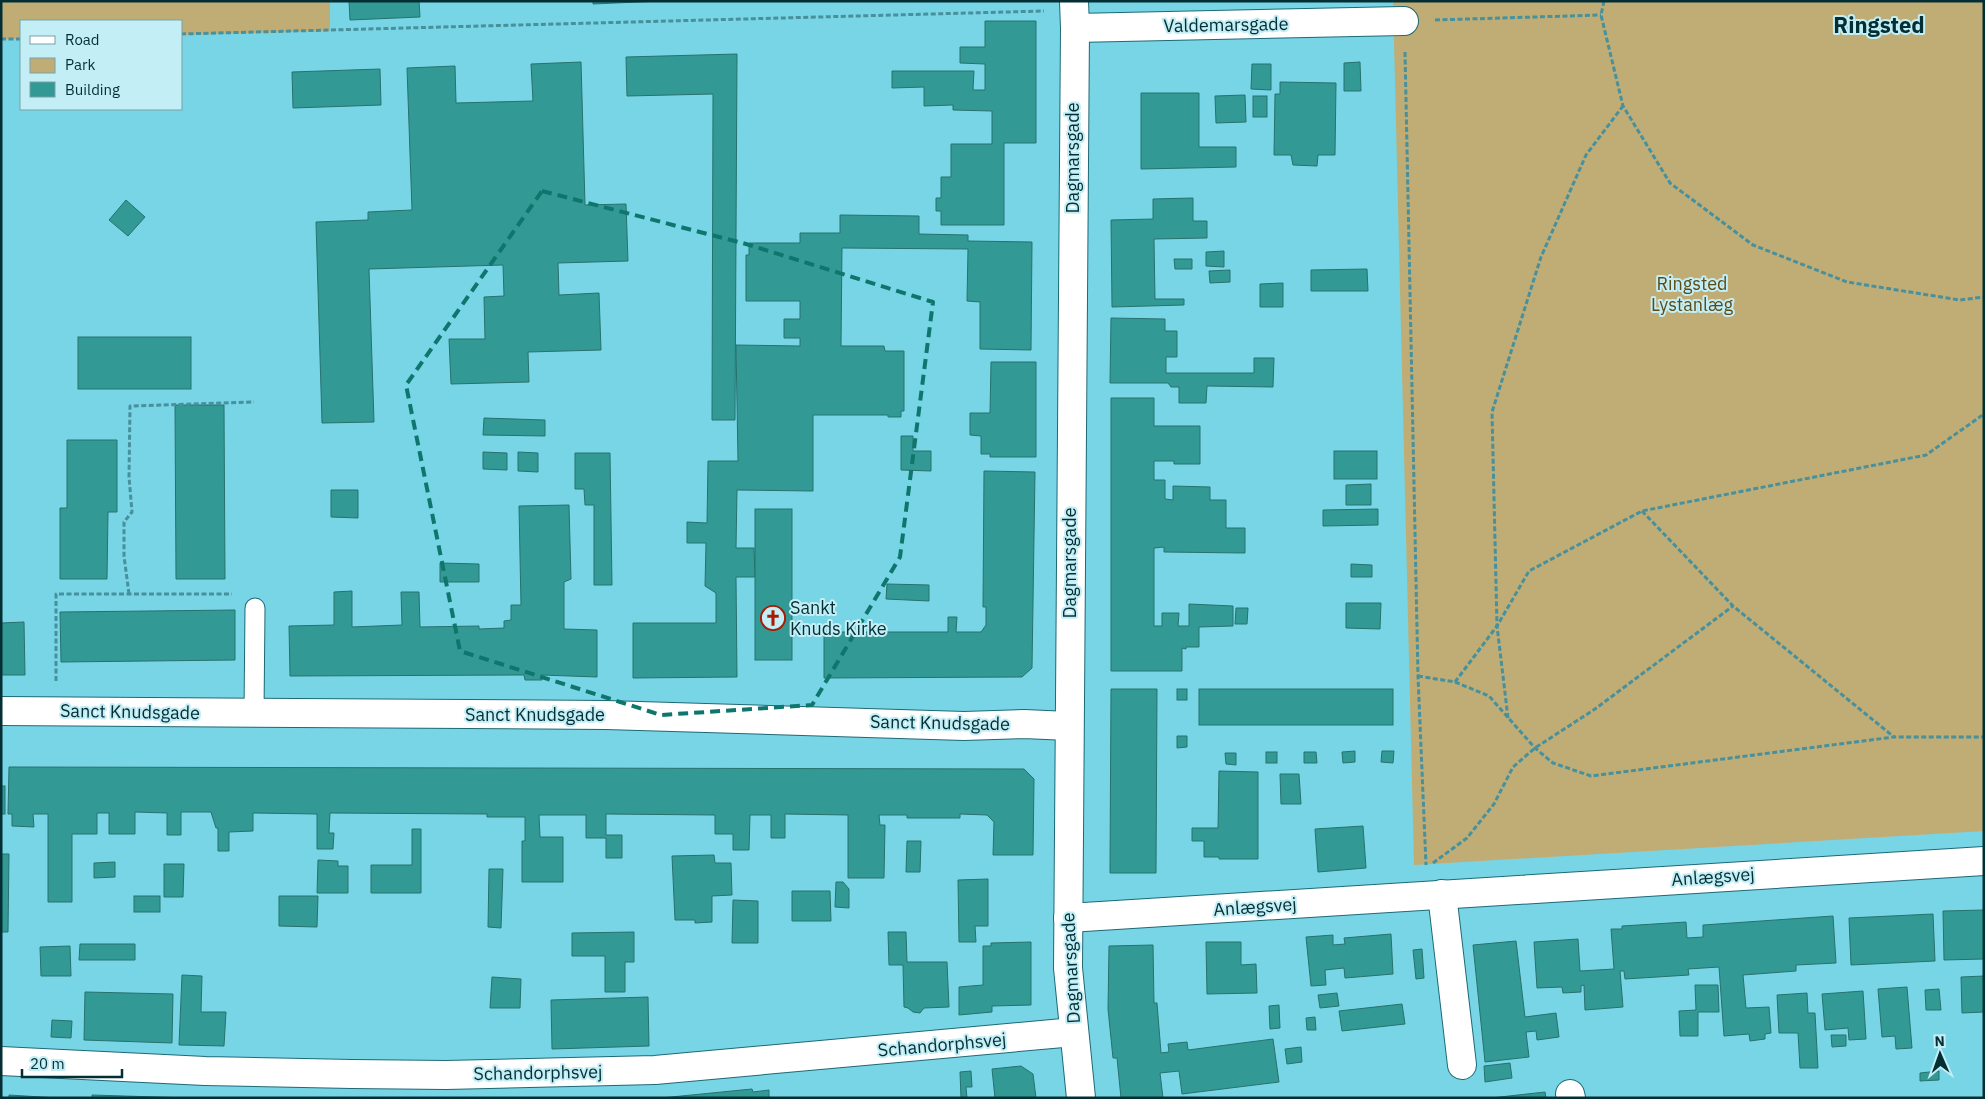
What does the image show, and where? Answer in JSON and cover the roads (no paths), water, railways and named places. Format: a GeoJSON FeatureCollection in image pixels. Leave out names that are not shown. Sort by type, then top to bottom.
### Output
{"type":"FeatureCollection","features":[{"type":"Feature","properties":{"kind":"street","name":"Valdemarsgade"},"geometry":{"type":"LineString","coordinates":[[1074,13],[1404,21]]}},
{"type":"Feature","properties":{"kind":"street","name":"Dagmarsgade"},"geometry":{"type":"LineString","coordinates":[[1074,13],[1068,968],[1081,1098]]}},
{"type":"Feature","properties":{"kind":"street","name":"Sanct Knudsgade"},"geometry":{"type":"LineString","coordinates":[[1,711],[606,715],[964,726],[1024,724],[1069,726]]}},
{"type":"Feature","properties":{"kind":"street","name":"Anlægsvej"},"geometry":{"type":"LineString","coordinates":[[1068,918],[1984,861]]}},
{"type":"Feature","properties":{"kind":"street"},"geometry":{"type":"LineString","coordinates":[[1442,894],[1462,1065]]}},
{"type":"Feature","properties":{"kind":"street","name":"Schandorphsvej"},"geometry":{"type":"LineString","coordinates":[[1,1061],[205,1071],[342,1074],[446,1075],[655,1070],[1074,1032]]}},
{"type":"Feature","properties":{"kind":"lane"},"geometry":{"type":"LineString","coordinates":[[254,713],[256,608]]}},
{"type":"Feature","properties":{"kind":"place","name":"Sankt Knuds Kirke"},"geometry":{"type":"Point","coordinates":[773,618]}},
{"type":"Feature","properties":{"kind":"district","name":"Ringsted"},"geometry":{"type":"Point","coordinates":[1879,25]}},
{"type":"Feature","properties":{"kind":"park label","name":"Ringsted Lystanlæg"},"geometry":{"type":"Point","coordinates":[1692,294]}}]}
